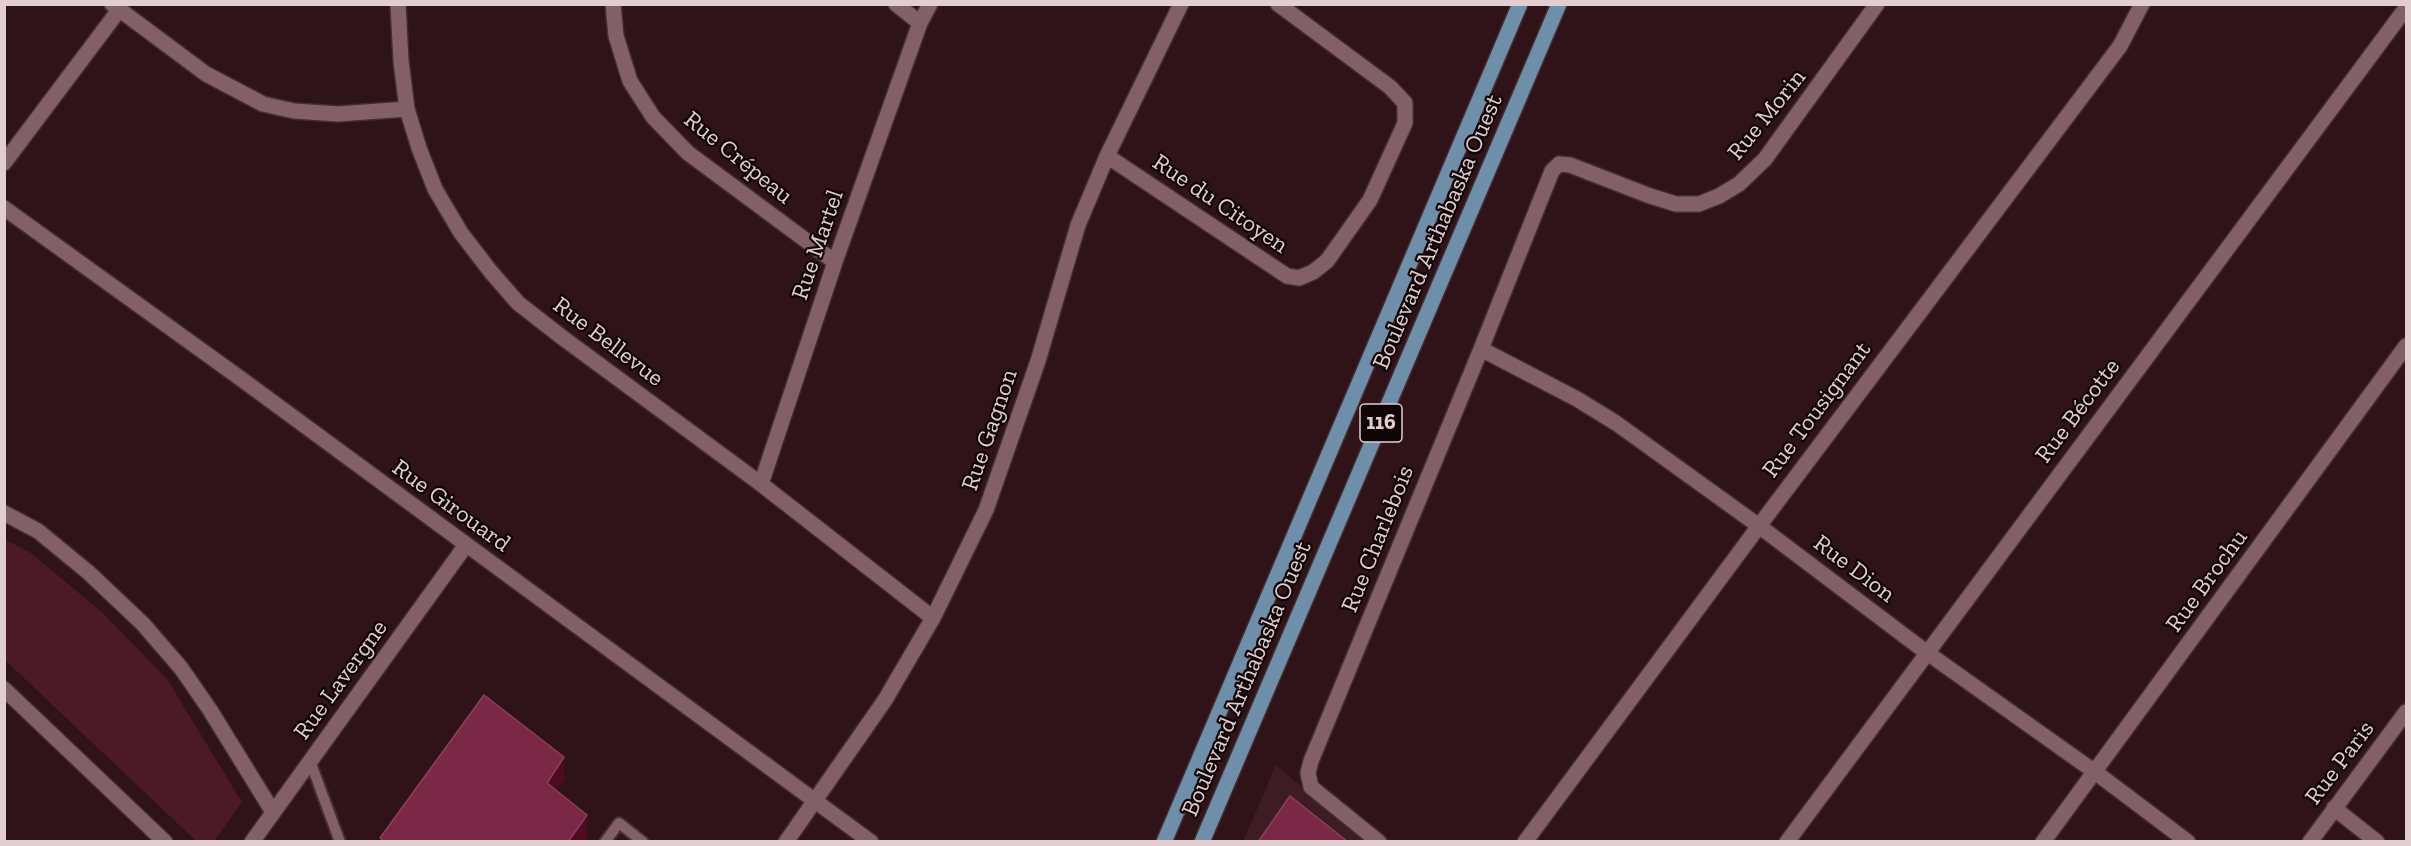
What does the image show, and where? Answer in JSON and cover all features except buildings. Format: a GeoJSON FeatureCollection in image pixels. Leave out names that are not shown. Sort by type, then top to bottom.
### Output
{"type":"FeatureCollection","features":[{"type":"Feature","properties":{"kind":"main road","name":"Boulevard Arthabaska Ouest"},"geometry":{"type":"LineString","coordinates":[[1164,842],[1520,4]]}},
{"type":"Feature","properties":{"kind":"main road","name":"Boulevard Arthabaska Ouest"},"geometry":{"type":"LineString","coordinates":[[1203,842],[1559,4]]}},
{"type":"Feature","properties":{"kind":"street","name":"Rue Bellevue"},"geometry":{"type":"LineString","coordinates":[[398,4],[401,61],[407,108],[435,189],[467,241],[518,303],[761,484],[933,618]]}},
{"type":"Feature","properties":{"kind":"street","name":"Rue Crépeau"},"geometry":{"type":"LineString","coordinates":[[614,4],[616,36],[630,81],[653,117],[688,153],[835,262]]}},
{"type":"Feature","properties":{"kind":"street"},"geometry":{"type":"LineString","coordinates":[[896,4],[921,23]]}},
{"type":"Feature","properties":{"kind":"street","name":"Rue Martel"},"geometry":{"type":"LineString","coordinates":[[761,484],[835,262],[921,23],[930,4]]}},
{"type":"Feature","properties":{"kind":"street","name":"Rue Gagnon"},"geometry":{"type":"LineString","coordinates":[[786,842],[885,699],[933,618],[986,510],[1038,361],[1078,225],[1107,156],[1180,4]]}},
{"type":"Feature","properties":{"kind":"street","name":"Rue du Citoyen"},"geometry":{"type":"LineString","coordinates":[[1107,156],[1287,276],[1299,278],[1313,272],[1327,261],[1370,200],[1405,123],[1405,104],[1390,87],[1278,4]]}},
{"type":"Feature","properties":{"kind":"street","name":"Rue Morin"},"geometry":{"type":"LineString","coordinates":[[1559,164],[1570,165],[1676,204],[1699,204],[1719,196],[1739,184],[1765,159],[1877,4]]}},
{"type":"Feature","properties":{"kind":"street","name":"Rue Tousignant"},"geometry":{"type":"LineString","coordinates":[[1525,842],[2120,46],[2142,4]]}},
{"type":"Feature","properties":{"kind":"street"},"geometry":{"type":"LineString","coordinates":[[4,163],[116,7],[206,74],[263,104],[294,111],[338,114],[407,108]]}},
{"type":"Feature","properties":{"kind":"street","name":"Rue Bécotte"},"geometry":{"type":"LineString","coordinates":[[1787,842],[2406,8]]}},
{"type":"Feature","properties":{"kind":"street","name":"Rue Charlebois"},"geometry":{"type":"LineString","coordinates":[[1379,842],[1311,787],[1308,773],[1311,761],[1481,349],[1551,171],[1559,164]]}},
{"type":"Feature","properties":{"kind":"street","name":"Rue Girouard"},"geometry":{"type":"LineString","coordinates":[[4,208],[244,381],[871,842]]}},
{"type":"Feature","properties":{"kind":"street","name":"Rue Brochu"},"geometry":{"type":"LineString","coordinates":[[2043,842],[2406,346]]}},
{"type":"Feature","properties":{"kind":"street","name":"Rue Dion"},"geometry":{"type":"LineString","coordinates":[[1481,349],[1577,399],[1616,423],[2188,842]]}},
{"type":"Feature","properties":{"kind":"street"},"geometry":{"type":"LineString","coordinates":[[4,513],[38,531],[88,572],[143,624],[181,668],[210,710],[273,812]]}},
{"type":"Feature","properties":{"kind":"street","name":"Rue Lavergne"},"geometry":{"type":"LineString","coordinates":[[252,842],[466,545]]}},
{"type":"Feature","properties":{"kind":"street"},"geometry":{"type":"LineString","coordinates":[[4,688],[165,842]]}},
{"type":"Feature","properties":{"kind":"street","name":"Rue Paris"},"geometry":{"type":"LineString","coordinates":[[2310,842],[2406,712]]}},
{"type":"Feature","properties":{"kind":"street"},"geometry":{"type":"LineString","coordinates":[[2334,808],[2377,842]]}},
{"type":"Feature","properties":{"kind":"lane"},"geometry":{"type":"LineString","coordinates":[[310,761],[340,842]]}},
{"type":"Feature","properties":{"kind":"lane"},"geometry":{"type":"LineString","coordinates":[[605,842],[619,823],[643,842]]}},
{"type":"Feature","properties":{"kind":"shaded area"},"geometry":{"type":"Polygon","coordinates":[[[4,539],[31,553],[104,614],[167,679],[242,802],[214,841],[196,841],[5,660],[4,539]]]}},
{"type":"Feature","properties":{"kind":"shaded area"},"geometry":{"type":"Polygon","coordinates":[[[1276,765],[1365,841],[1243,842],[1276,765]]]}}]}
